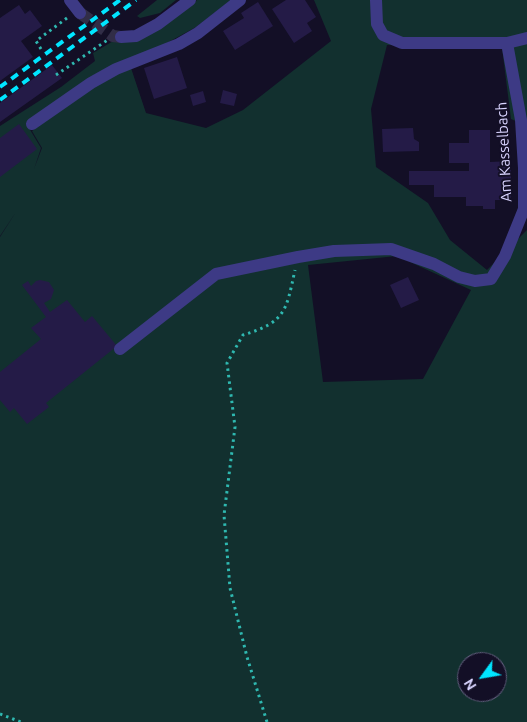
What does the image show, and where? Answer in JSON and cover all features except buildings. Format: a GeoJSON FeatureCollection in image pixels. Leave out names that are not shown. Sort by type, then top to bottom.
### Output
{"type":"FeatureCollection","features":[{"type":"Feature","properties":{"kind":"lane"},"geometry":{"type":"LineString","coordinates":[[117,37],[136,36],[158,24],[190,0]]}},
{"type":"Feature","properties":{"kind":"lane"},"geometry":{"type":"LineString","coordinates":[[32,124],[72,95],[108,73],[179,44],[198,33],[240,0]]}},
{"type":"Feature","properties":{"kind":"lane"},"geometry":{"type":"LineString","coordinates":[[376,0],[377,24],[383,35],[402,43],[507,43],[527,38]]}},
{"type":"Feature","properties":{"kind":"lane","name":"Am Kasselbach"},"geometry":{"type":"LineString","coordinates":[[120,349],[216,274],[298,257],[334,251],[391,249],[434,264],[467,279],[475,281],[491,279],[505,256],[524,209],[521,120],[507,43]]}},
{"type":"Feature","properties":{"kind":"path"},"geometry":{"type":"LineString","coordinates":[[41,49],[36,41],[76,8]]}},
{"type":"Feature","properties":{"kind":"path"},"geometry":{"type":"LineString","coordinates":[[56,75],[117,37]]}},
{"type":"Feature","properties":{"kind":"path"},"geometry":{"type":"LineString","coordinates":[[266,722],[247,658],[230,588],[224,515],[235,427],[227,363],[243,334],[265,328],[279,318],[289,298],[298,257]]}},
{"type":"Feature","properties":{"kind":"path"},"geometry":{"type":"LineString","coordinates":[[0,714],[21,722]]}},
{"type":"Feature","properties":{"kind":"green space"},"geometry":{"type":"Polygon","coordinates":[[[157,0],[176,0],[160,13],[140,18],[137,16],[157,0]]]}},
{"type":"Feature","properties":{"kind":"green space"},"geometry":{"type":"Polygon","coordinates":[[[197,0],[231,0],[196,27],[43,111],[26,123],[41,148],[34,169],[42,148],[32,131],[84,92],[130,65],[146,113],[206,128],[243,110],[331,41],[314,0],[527,0],[527,126],[511,119],[502,48],[387,45],[371,109],[376,167],[428,203],[450,240],[487,270],[527,230],[527,722],[0,722],[0,237],[16,212],[0,236],[0,126],[61,87],[95,61],[93,53],[115,40],[135,41],[190,7],[197,0]],[[397,256],[308,265],[323,382],[423,379],[471,290],[397,256]]]}},
{"type":"Feature","properties":{"kind":"tunnel"},"geometry":{"type":"LineString","coordinates":[[80,13],[113,36],[121,37]]}},
{"type":"Feature","properties":{"kind":"railway"},"geometry":{"type":"LineString","coordinates":[[0,87],[120,0]]}},
{"type":"Feature","properties":{"kind":"railway"},"geometry":{"type":"LineString","coordinates":[[0,100],[136,0]]}}]}
